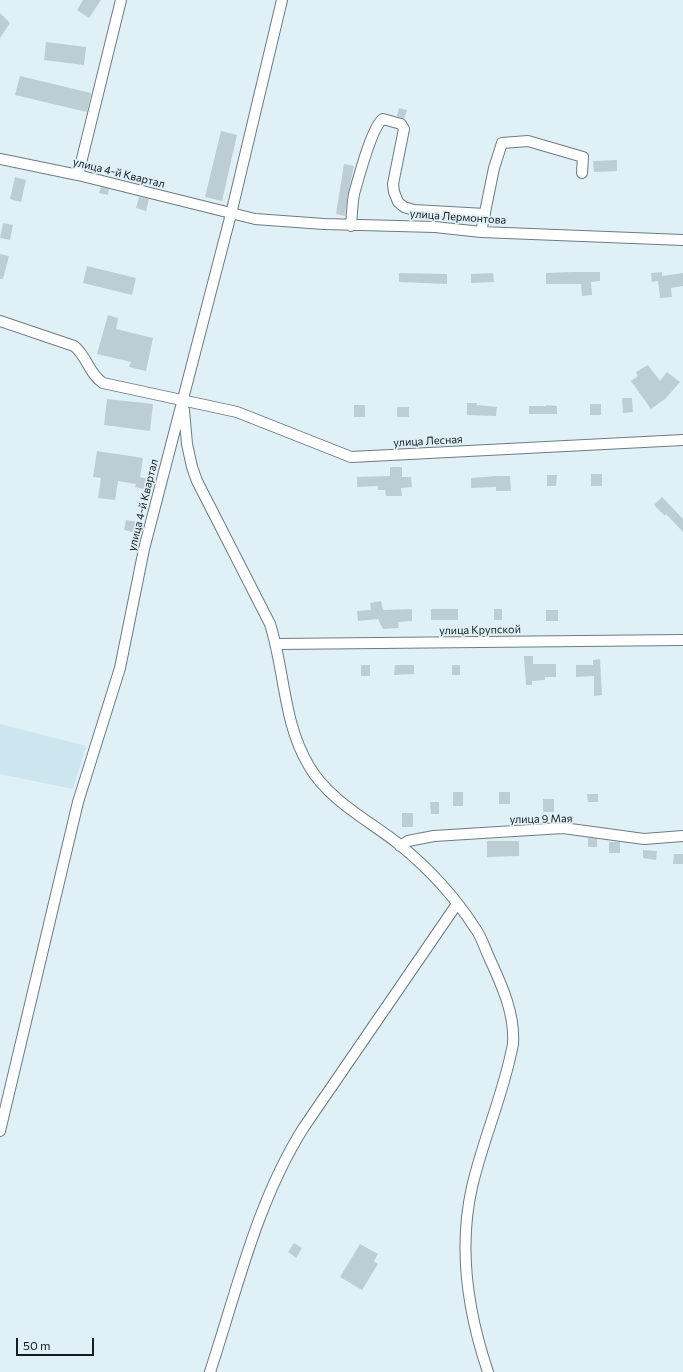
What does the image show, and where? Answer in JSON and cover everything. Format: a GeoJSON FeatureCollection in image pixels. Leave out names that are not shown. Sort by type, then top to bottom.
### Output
{"type":"FeatureCollection","features":[{"type":"Feature","properties":{"kind":"street"},"geometry":{"type":"LineString","coordinates":[[78,175],[121,0]]}},
{"type":"Feature","properties":{"kind":"street","name":"улица 4-й Квартал"},"geometry":{"type":"LineString","coordinates":[[0,1131],[78,802],[120,668],[144,549],[162,474],[184,400],[231,214],[282,0]]}},
{"type":"Feature","properties":{"kind":"street"},"geometry":{"type":"LineString","coordinates":[[351,226],[353,204],[357,186],[375,128],[383,119],[401,124],[404,129],[393,184],[398,202],[404,207],[414,210],[485,214]]}},
{"type":"Feature","properties":{"kind":"street"},"geometry":{"type":"LineString","coordinates":[[481,232],[494,168],[502,143],[528,141],[583,157],[582,173]]}},
{"type":"Feature","properties":{"kind":"street","name":"улица 4-й Квартал"},"geometry":{"type":"LineString","coordinates":[[0,160],[78,175],[231,214]]}},
{"type":"Feature","properties":{"kind":"street","name":"улица Лермонтова"},"geometry":{"type":"LineString","coordinates":[[231,214],[279,222],[351,226],[429,226],[481,232],[683,240]]}},
{"type":"Feature","properties":{"kind":"street","name":"улица Лесная"},"geometry":{"type":"LineString","coordinates":[[0,321],[74,346],[83,356],[96,379],[103,383],[252,416],[300,438],[351,457],[683,440]]}},
{"type":"Feature","properties":{"kind":"street"},"geometry":{"type":"LineString","coordinates":[[184,400],[184,426],[192,467],[205,498],[270,624],[277,644],[286,703],[309,766],[336,796],[400,846],[431,875],[457,904],[476,928],[498,976],[509,1007],[514,1032],[510,1058],[472,1188],[465,1239],[470,1306],[488,1372]]}},
{"type":"Feature","properties":{"kind":"street","name":"улица Крупской"},"geometry":{"type":"LineString","coordinates":[[277,644],[683,640]]}},
{"type":"Feature","properties":{"kind":"street","name":"улица 9 Мая"},"geometry":{"type":"LineString","coordinates":[[400,846],[415,839],[434,836],[563,828],[644,839],[683,836]]}},
{"type":"Feature","properties":{"kind":"street"},"geometry":{"type":"LineString","coordinates":[[210,1372],[278,1173],[304,1127],[457,904]]}},
{"type":"Feature","properties":{"kind":"shaded area"},"geometry":{"type":"Polygon","coordinates":[[[0,724],[86,746],[73,789],[0,774],[0,724]]]}},
{"type":"Feature","properties":{"kind":"building"},"geometry":{"type":"Polygon","coordinates":[[[83,0],[101,0],[89,18],[77,10],[83,0]]]}},
{"type":"Feature","properties":{"kind":"building"},"geometry":{"type":"Polygon","coordinates":[[[0,13],[10,23],[0,38],[0,13]]]}},
{"type":"Feature","properties":{"kind":"building"},"geometry":{"type":"Polygon","coordinates":[[[46,42],[86,47],[84,65],[44,60],[46,42]]]}},
{"type":"Feature","properties":{"kind":"building"},"geometry":{"type":"Polygon","coordinates":[[[20,76],[91,93],[87,112],[15,95],[20,76]]]}},
{"type":"Feature","properties":{"kind":"building"},"geometry":{"type":"Polygon","coordinates":[[[399,108],[407,110],[404,119],[397,116],[399,108]]]}},
{"type":"Feature","properties":{"kind":"building"},"geometry":{"type":"Polygon","coordinates":[[[221,131],[237,135],[222,201],[205,197],[221,131]]]}},
{"type":"Feature","properties":{"kind":"building"},"geometry":{"type":"Polygon","coordinates":[[[617,160],[617,171],[594,172],[593,161],[617,160]]]}},
{"type":"Feature","properties":{"kind":"building"},"geometry":{"type":"Polygon","coordinates":[[[344,164],[354,166],[345,216],[336,214],[344,164]]]}},
{"type":"Feature","properties":{"kind":"building"},"geometry":{"type":"Polygon","coordinates":[[[15,177],[26,180],[21,202],[10,199],[15,177]]]}},
{"type":"Feature","properties":{"kind":"building"},"geometry":{"type":"Polygon","coordinates":[[[101,187],[109,189],[108,195],[99,193],[101,187]]]}},
{"type":"Feature","properties":{"kind":"building"},"geometry":{"type":"Polygon","coordinates":[[[139,197],[149,199],[146,211],[136,208],[139,197]]]}},
{"type":"Feature","properties":{"kind":"building"},"geometry":{"type":"Polygon","coordinates":[[[3,223],[13,225],[10,240],[0,238],[3,223]]]}},
{"type":"Feature","properties":{"kind":"building"},"geometry":{"type":"Polygon","coordinates":[[[0,254],[9,256],[3,279],[0,279],[0,254]]]}},
{"type":"Feature","properties":{"kind":"building"},"geometry":{"type":"Polygon","coordinates":[[[87,266],[136,278],[132,295],[83,283],[87,266]]]}},
{"type":"Feature","properties":{"kind":"building"},"geometry":{"type":"Polygon","coordinates":[[[600,272],[600,281],[591,282],[592,295],[582,296],[581,284],[546,284],[546,273],[600,272]]]}},
{"type":"Feature","properties":{"kind":"building"},"geometry":{"type":"Polygon","coordinates":[[[662,272],[662,276],[683,273],[683,286],[671,288],[672,297],[660,298],[658,281],[652,282],[651,273],[662,272]]]}},
{"type":"Feature","properties":{"kind":"building"},"geometry":{"type":"Polygon","coordinates":[[[399,273],[447,274],[447,284],[399,282],[399,273]]]}},
{"type":"Feature","properties":{"kind":"building"},"geometry":{"type":"Polygon","coordinates":[[[493,273],[494,282],[471,283],[471,274],[493,273]]]}},
{"type":"Feature","properties":{"kind":"building"},"geometry":{"type":"Polygon","coordinates":[[[108,315],[118,318],[116,329],[153,338],[146,371],[129,367],[131,362],[97,354],[108,315]]]}},
{"type":"Feature","properties":{"kind":"building"},"geometry":{"type":"Polygon","coordinates":[[[648,365],[660,381],[667,372],[680,382],[665,399],[651,409],[631,381],[638,376],[636,372],[648,365]]]}},
{"type":"Feature","properties":{"kind":"building"},"geometry":{"type":"Polygon","coordinates":[[[622,398],[632,398],[633,412],[623,413],[622,398]]]}},
{"type":"Feature","properties":{"kind":"building"},"geometry":{"type":"Polygon","coordinates":[[[107,399],[153,404],[150,431],[104,425],[107,399]]]}},
{"type":"Feature","properties":{"kind":"building"},"geometry":{"type":"Polygon","coordinates":[[[467,403],[477,403],[477,405],[497,407],[496,416],[467,415],[467,403]]]}},
{"type":"Feature","properties":{"kind":"building"},"geometry":{"type":"Polygon","coordinates":[[[590,404],[601,404],[601,415],[590,415],[590,404]]]}},
{"type":"Feature","properties":{"kind":"building"},"geometry":{"type":"Polygon","coordinates":[[[354,405],[365,405],[365,417],[354,417],[354,405]]]}},
{"type":"Feature","properties":{"kind":"building"},"geometry":{"type":"Polygon","coordinates":[[[529,406],[557,406],[557,414],[529,414],[529,406]]]}},
{"type":"Feature","properties":{"kind":"building"},"geometry":{"type":"Polygon","coordinates":[[[397,407],[409,407],[409,417],[397,417],[397,407]]]}},
{"type":"Feature","properties":{"kind":"building"},"geometry":{"type":"Polygon","coordinates":[[[97,451],[143,458],[140,477],[153,480],[151,491],[135,487],[136,484],[118,481],[115,500],[98,498],[101,478],[93,477],[97,451]]]}},
{"type":"Feature","properties":{"kind":"building"},"geometry":{"type":"Polygon","coordinates":[[[390,467],[402,467],[402,477],[411,477],[412,487],[401,488],[402,496],[386,496],[385,490],[378,490],[378,486],[357,487],[357,477],[390,476],[390,467]]]}},
{"type":"Feature","properties":{"kind":"building"},"geometry":{"type":"Polygon","coordinates":[[[591,474],[602,474],[602,486],[591,486],[591,474]]]}},
{"type":"Feature","properties":{"kind":"building"},"geometry":{"type":"Polygon","coordinates":[[[547,475],[557,475],[556,486],[547,486],[547,475]]]}},
{"type":"Feature","properties":{"kind":"building"},"geometry":{"type":"Polygon","coordinates":[[[510,476],[511,491],[496,491],[496,487],[471,488],[471,478],[510,476]]]}},
{"type":"Feature","properties":{"kind":"building"},"geometry":{"type":"Polygon","coordinates":[[[662,497],[683,519],[683,532],[666,514],[665,516],[654,505],[662,497]]]}},
{"type":"Feature","properties":{"kind":"building"},"geometry":{"type":"Polygon","coordinates":[[[126,520],[143,523],[140,534],[124,530],[126,520]]]}},
{"type":"Feature","properties":{"kind":"building"},"geometry":{"type":"Polygon","coordinates":[[[381,601],[383,610],[412,609],[412,621],[398,622],[399,628],[383,629],[378,619],[358,621],[357,611],[371,610],[370,603],[381,601]]]}},
{"type":"Feature","properties":{"kind":"building"},"geometry":{"type":"Polygon","coordinates":[[[431,609],[458,609],[458,620],[431,620],[431,609]]]}},
{"type":"Feature","properties":{"kind":"building"},"geometry":{"type":"Polygon","coordinates":[[[494,609],[502,609],[502,620],[494,620],[494,609]]]}},
{"type":"Feature","properties":{"kind":"building"},"geometry":{"type":"Polygon","coordinates":[[[546,610],[558,610],[558,621],[546,621],[546,610]]]}},
{"type":"Feature","properties":{"kind":"building"},"geometry":{"type":"Polygon","coordinates":[[[524,656],[533,656],[533,664],[556,664],[556,677],[545,677],[545,680],[532,681],[532,685],[526,685],[524,656]]]}},
{"type":"Feature","properties":{"kind":"building"},"geometry":{"type":"Polygon","coordinates":[[[600,659],[602,695],[594,696],[594,676],[576,677],[576,665],[593,665],[593,660],[600,659]]]}},
{"type":"Feature","properties":{"kind":"building"},"geometry":{"type":"Polygon","coordinates":[[[361,665],[370,665],[370,676],[361,676],[361,665]]]}},
{"type":"Feature","properties":{"kind":"building"},"geometry":{"type":"Polygon","coordinates":[[[395,665],[414,665],[414,674],[394,675],[395,665]]]}},
{"type":"Feature","properties":{"kind":"building"},"geometry":{"type":"Polygon","coordinates":[[[452,665],[460,665],[460,675],[452,675],[452,665]]]}},
{"type":"Feature","properties":{"kind":"building"},"geometry":{"type":"Polygon","coordinates":[[[453,792],[463,792],[463,806],[453,806],[453,792]]]}},
{"type":"Feature","properties":{"kind":"building"},"geometry":{"type":"Polygon","coordinates":[[[499,792],[510,792],[510,804],[499,804],[499,792]]]}},
{"type":"Feature","properties":{"kind":"building"},"geometry":{"type":"Polygon","coordinates":[[[587,794],[598,794],[598,802],[588,802],[587,794]]]}},
{"type":"Feature","properties":{"kind":"building"},"geometry":{"type":"Polygon","coordinates":[[[543,799],[554,799],[554,812],[543,812],[543,799]]]}},
{"type":"Feature","properties":{"kind":"building"},"geometry":{"type":"Polygon","coordinates":[[[430,802],[439,802],[439,814],[431,814],[430,802]]]}},
{"type":"Feature","properties":{"kind":"building"},"geometry":{"type":"Polygon","coordinates":[[[402,813],[413,813],[413,827],[402,827],[402,813]]]}},
{"type":"Feature","properties":{"kind":"building"},"geometry":{"type":"Polygon","coordinates":[[[588,838],[597,839],[597,847],[588,847],[588,838]]]}},
{"type":"Feature","properties":{"kind":"building"},"geometry":{"type":"Polygon","coordinates":[[[487,841],[519,841],[519,856],[487,857],[487,841]]]}},
{"type":"Feature","properties":{"kind":"building"},"geometry":{"type":"Polygon","coordinates":[[[609,842],[620,842],[620,853],[609,853],[609,842]]]}},
{"type":"Feature","properties":{"kind":"building"},"geometry":{"type":"Polygon","coordinates":[[[643,850],[657,851],[656,860],[643,858],[643,850]]]}},
{"type":"Feature","properties":{"kind":"building"},"geometry":{"type":"Polygon","coordinates":[[[674,854],[683,854],[683,864],[673,864],[674,854]]]}},
{"type":"Feature","properties":{"kind":"building"},"geometry":{"type":"Polygon","coordinates":[[[294,1243],[302,1248],[296,1258],[288,1252],[294,1243]]]}},
{"type":"Feature","properties":{"kind":"building"},"geometry":{"type":"Polygon","coordinates":[[[360,1244],[378,1254],[374,1261],[378,1264],[362,1290],[340,1277],[360,1244]]]}}]}
